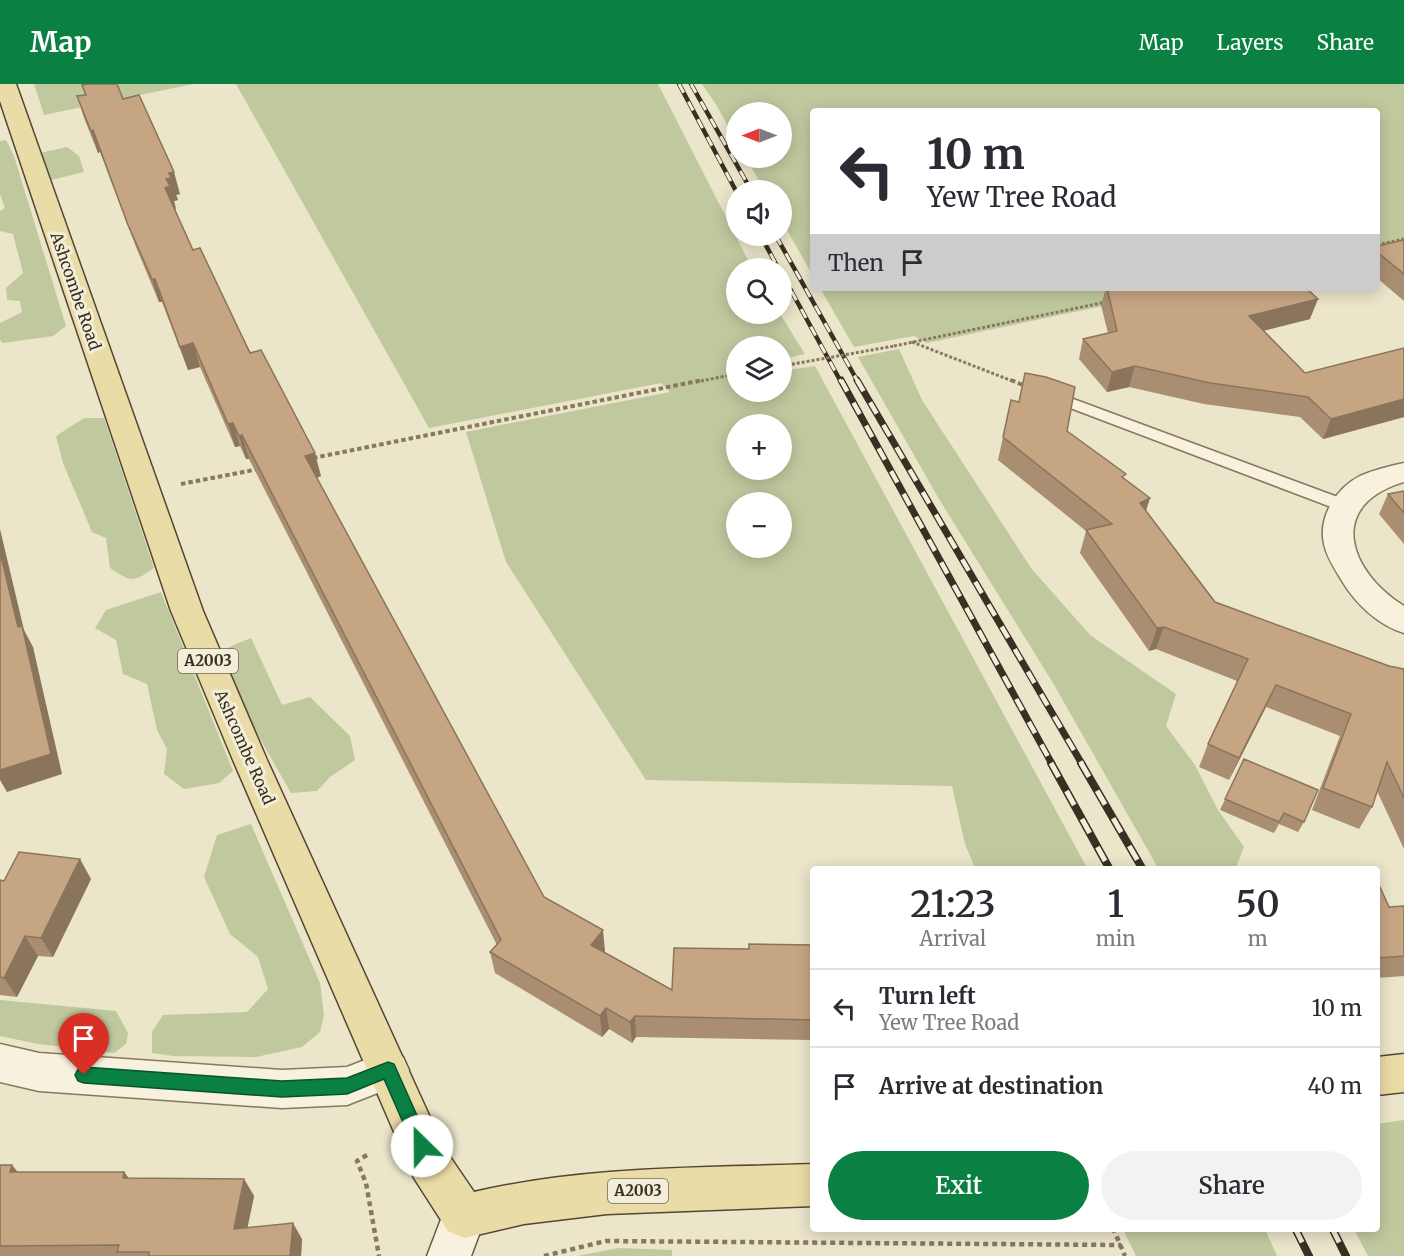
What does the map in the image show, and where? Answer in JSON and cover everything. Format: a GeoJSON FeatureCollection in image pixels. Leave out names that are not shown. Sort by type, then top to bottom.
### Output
{"type":"FeatureCollection","features":[{"type":"Feature","properties":{"kind":"main road","name":"Ashcombe Road"},"geometry":{"type":"LineString","coordinates":[[5,84],[187,611],[210,668],[429,1163],[464,1216]]}},
{"type":"Feature","properties":{"kind":"main road"},"geometry":{"type":"LineString","coordinates":[[1380,1076],[1404,1073]]}},
{"type":"Feature","properties":{"kind":"main road","name":"A2003"},"geometry":{"type":"LineString","coordinates":[[464,1216],[524,1202],[607,1192],[810,1185]]}},
{"type":"Feature","properties":{"kind":"street"},"geometry":{"type":"LineString","coordinates":[[1404,472],[1360,489],[1345,506],[1337,527],[1343,559],[1363,590],[1392,615],[1404,621]]}},
{"type":"Feature","properties":{"kind":"street"},"geometry":{"type":"LineString","coordinates":[[0,1063],[39,1072],[282,1089],[347,1086],[388,1070]]}},
{"type":"Feature","properties":{"kind":"street"},"geometry":{"type":"LineString","coordinates":[[449,1256],[464,1216]]}},
{"type":"Feature","properties":{"kind":"lane"},"geometry":{"type":"LineString","coordinates":[[1046,394],[1345,506]]}},
{"type":"Feature","properties":{"kind":"path"},"geometry":{"type":"LineString","coordinates":[[1380,244],[1404,239]]}},
{"type":"Feature","properties":{"kind":"path"},"geometry":{"type":"LineString","coordinates":[[792,364],[894,346],[1114,300]]}},
{"type":"Feature","properties":{"kind":"path"},"geometry":{"type":"LineString","coordinates":[[911,342],[1046,394]]}},
{"type":"Feature","properties":{"kind":"path"},"geometry":{"type":"LineString","coordinates":[[308,459],[726,376]]}},
{"type":"Feature","properties":{"kind":"path"},"geometry":{"type":"LineString","coordinates":[[145,491],[263,468]]}},
{"type":"Feature","properties":{"kind":"path"},"geometry":{"type":"LineString","coordinates":[[367,1155],[357,1161],[366,1183],[379,1256]]}},
{"type":"Feature","properties":{"kind":"path"},"geometry":{"type":"LineString","coordinates":[[1115,1232],[1125,1256]]}},
{"type":"Feature","properties":{"kind":"path"},"geometry":{"type":"LineString","coordinates":[[544,1256],[606,1241],[1121,1245]]}},
{"type":"Feature","properties":{"kind":"green space"},"geometry":{"type":"Polygon","coordinates":[[[34,84],[193,84],[44,115],[34,84]]]}},
{"type":"Feature","properties":{"kind":"green space"},"geometry":{"type":"Polygon","coordinates":[[[236,84],[658,84],[726,217],[726,246],[741,246],[747,258],[726,258],[726,324],[786,324],[805,354],[792,357],[792,336],[726,336],[726,402],[792,402],[792,369],[815,366],[1086,866],[974,866],[965,844],[952,786],[646,780],[506,562],[466,432],[670,392],[661,383],[429,428],[236,84]]]}},
{"type":"Feature","properties":{"kind":"green space"},"geometry":{"type":"Polygon","coordinates":[[[702,84],[1404,84],[1404,244],[1380,249],[1380,108],[810,108],[810,271],[792,239],[792,180],[758,180],[752,168],[792,168],[792,102],[726,102],[726,122],[702,84]]]}},
{"type":"Feature","properties":{"kind":"green space"},"geometry":{"type":"Polygon","coordinates":[[[6,140],[14,156],[66,326],[53,336],[3,343],[0,340],[0,323],[22,312],[20,301],[7,300],[6,288],[23,273],[13,234],[0,231],[0,211],[5,208],[0,194],[0,141],[6,140]]]}},
{"type":"Feature","properties":{"kind":"green space"},"geometry":{"type":"Polygon","coordinates":[[[67,147],[79,156],[84,172],[51,180],[40,153],[67,147]]]}},
{"type":"Feature","properties":{"kind":"green space"},"geometry":{"type":"Polygon","coordinates":[[[822,291],[1175,291],[927,343],[914,336],[854,347],[822,291]]]}},
{"type":"Feature","properties":{"kind":"green space"},"geometry":{"type":"Polygon","coordinates":[[[899,349],[922,400],[1031,568],[1090,635],[1176,694],[1166,726],[1195,765],[1218,810],[1244,847],[1237,866],[1157,866],[1053,683],[939,499],[858,357],[899,349]]]}},
{"type":"Feature","properties":{"kind":"green space"},"geometry":{"type":"Polygon","coordinates":[[[84,418],[104,418],[154,568],[136,578],[128,578],[110,568],[106,538],[92,532],[63,463],[56,436],[84,418]]]}},
{"type":"Feature","properties":{"kind":"green space"},"geometry":{"type":"Polygon","coordinates":[[[161,592],[233,771],[219,783],[184,789],[164,774],[167,749],[157,730],[147,684],[123,674],[116,640],[95,628],[106,610],[161,592]]]}},
{"type":"Feature","properties":{"kind":"green space"},"geometry":{"type":"Polygon","coordinates":[[[251,638],[282,705],[310,697],[350,736],[355,760],[330,777],[317,791],[291,793],[251,723],[222,650],[251,638]]]}},
{"type":"Feature","properties":{"kind":"green space"},"geometry":{"type":"Polygon","coordinates":[[[251,824],[320,983],[324,1015],[320,1032],[302,1047],[256,1057],[173,1056],[152,1053],[152,1032],[163,1015],[247,1012],[268,989],[258,957],[230,934],[204,877],[217,835],[251,824]]]}},
{"type":"Feature","properties":{"kind":"green space"},"geometry":{"type":"Polygon","coordinates":[[[0,1000],[116,1011],[128,1033],[126,1044],[114,1053],[38,1044],[0,1036],[0,1000]]]}},
{"type":"Feature","properties":{"kind":"green space"},"geometry":{"type":"Polygon","coordinates":[[[1404,1120],[1404,1256],[1368,1256],[1356,1232],[1380,1232],[1380,1124],[1404,1120]]]}},
{"type":"Feature","properties":{"kind":"green space"},"geometry":{"type":"Polygon","coordinates":[[[1124,1232],[1266,1232],[1277,1256],[1136,1256],[1124,1232]]]}},
{"type":"Feature","properties":{"kind":"green space"},"geometry":{"type":"Polygon","coordinates":[[[619,1248],[672,1250],[672,1256],[577,1256],[619,1248]]]}},
{"type":"Feature","properties":{"kind":"building"},"geometry":{"type":"Polygon","coordinates":[[[117,84],[123,99],[139,95],[174,172],[169,173],[171,178],[166,179],[170,186],[165,188],[193,250],[200,248],[250,353],[261,350],[315,453],[305,456],[544,897],[603,930],[591,945],[672,990],[674,948],[749,949],[749,944],[810,945],[810,1020],[635,1016],[630,1022],[606,1008],[600,1016],[490,952],[501,940],[242,435],[239,436],[233,423],[228,424],[193,343],[180,347],[155,279],[152,279],[128,225],[93,130],[91,131],[77,96],[86,95],[82,85],[117,84]]]}},
{"type":"Feature","properties":{"kind":"building"},"geometry":{"type":"Polygon","coordinates":[[[1404,240],[1404,274],[1380,254],[1380,245],[1404,240]]]}},
{"type":"Feature","properties":{"kind":"building"},"geometry":{"type":"Polygon","coordinates":[[[1108,291],[1309,291],[1318,299],[1249,316],[1305,373],[1404,348],[1404,399],[1331,419],[1308,397],[1210,383],[1135,366],[1112,372],[1083,339],[1117,331],[1108,291]]]}},
{"type":"Feature","properties":{"kind":"building"},"geometry":{"type":"Polygon","coordinates":[[[1025,373],[1046,377],[1075,387],[1067,431],[1126,474],[1122,477],[1150,498],[1140,503],[1215,602],[1389,666],[1404,669],[1404,798],[1387,762],[1372,807],[1323,788],[1351,714],[1276,685],[1239,758],[1208,744],[1248,659],[1164,627],[1157,628],[1086,530],[1112,524],[1003,437],[1011,400],[1019,402],[1025,373]]]}},
{"type":"Feature","properties":{"kind":"building"},"geometry":{"type":"Polygon","coordinates":[[[1404,491],[1404,513],[1388,494],[1404,491]]]}},
{"type":"Feature","properties":{"kind":"building"},"geometry":{"type":"Polygon","coordinates":[[[0,552],[18,627],[22,626],[51,754],[0,770],[0,552]]]}},
{"type":"Feature","properties":{"kind":"building"},"geometry":{"type":"Polygon","coordinates":[[[1244,759],[1318,790],[1304,822],[1284,813],[1279,822],[1225,799],[1244,759]]]}},
{"type":"Feature","properties":{"kind":"building"},"geometry":{"type":"Polygon","coordinates":[[[19,852],[80,859],[41,938],[25,936],[4,978],[0,977],[0,880],[4,881],[19,852]]]}},
{"type":"Feature","properties":{"kind":"building"},"geometry":{"type":"Polygon","coordinates":[[[1380,887],[1389,907],[1404,906],[1404,956],[1380,958],[1380,887]]]}},
{"type":"Feature","properties":{"kind":"building"},"geometry":{"type":"Polygon","coordinates":[[[0,1165],[12,1165],[10,1172],[124,1172],[123,1178],[244,1179],[234,1229],[293,1223],[290,1256],[149,1256],[149,1252],[117,1252],[119,1245],[0,1246],[0,1165]]]}},
{"type":"Feature","properties":{"kind":"railway"},"geometry":{"type":"LineString","coordinates":[[679,84],[730,180]]}},
{"type":"Feature","properties":{"kind":"railway"},"geometry":{"type":"LineString","coordinates":[[691,84],[745,180]]}},
{"type":"Feature","properties":{"kind":"railway"},"geometry":{"type":"LineString","coordinates":[[766,246],[773,258]]}},
{"type":"Feature","properties":{"kind":"railway"},"geometry":{"type":"LineString","coordinates":[[782,246],[858,382]]}},
{"type":"Feature","properties":{"kind":"railway"},"geometry":{"type":"LineString","coordinates":[[792,292],[841,382]]}},
{"type":"Feature","properties":{"kind":"railway"},"geometry":{"type":"LineString","coordinates":[[841,380],[1052,764]]}},
{"type":"Feature","properties":{"kind":"railway"},"geometry":{"type":"LineString","coordinates":[[857,380],[1082,764]]}},
{"type":"Feature","properties":{"kind":"railway"},"geometry":{"type":"LineString","coordinates":[[1051,763],[1108,866]]}},
{"type":"Feature","properties":{"kind":"railway"},"geometry":{"type":"LineString","coordinates":[[1081,763],[1141,866]]}},
{"type":"Feature","properties":{"kind":"railway"},"geometry":{"type":"LineString","coordinates":[[1297,1232],[1309,1256]]}},
{"type":"Feature","properties":{"kind":"railway"},"geometry":{"type":"LineString","coordinates":[[1334,1232],[1346,1256]]}},
{"type":"Feature","properties":{"kind":"route"},"geometry":{"type":"LineString","coordinates":[[84,1075],[282,1089],[347,1086],[388,1070],[422,1146]]}}]}
